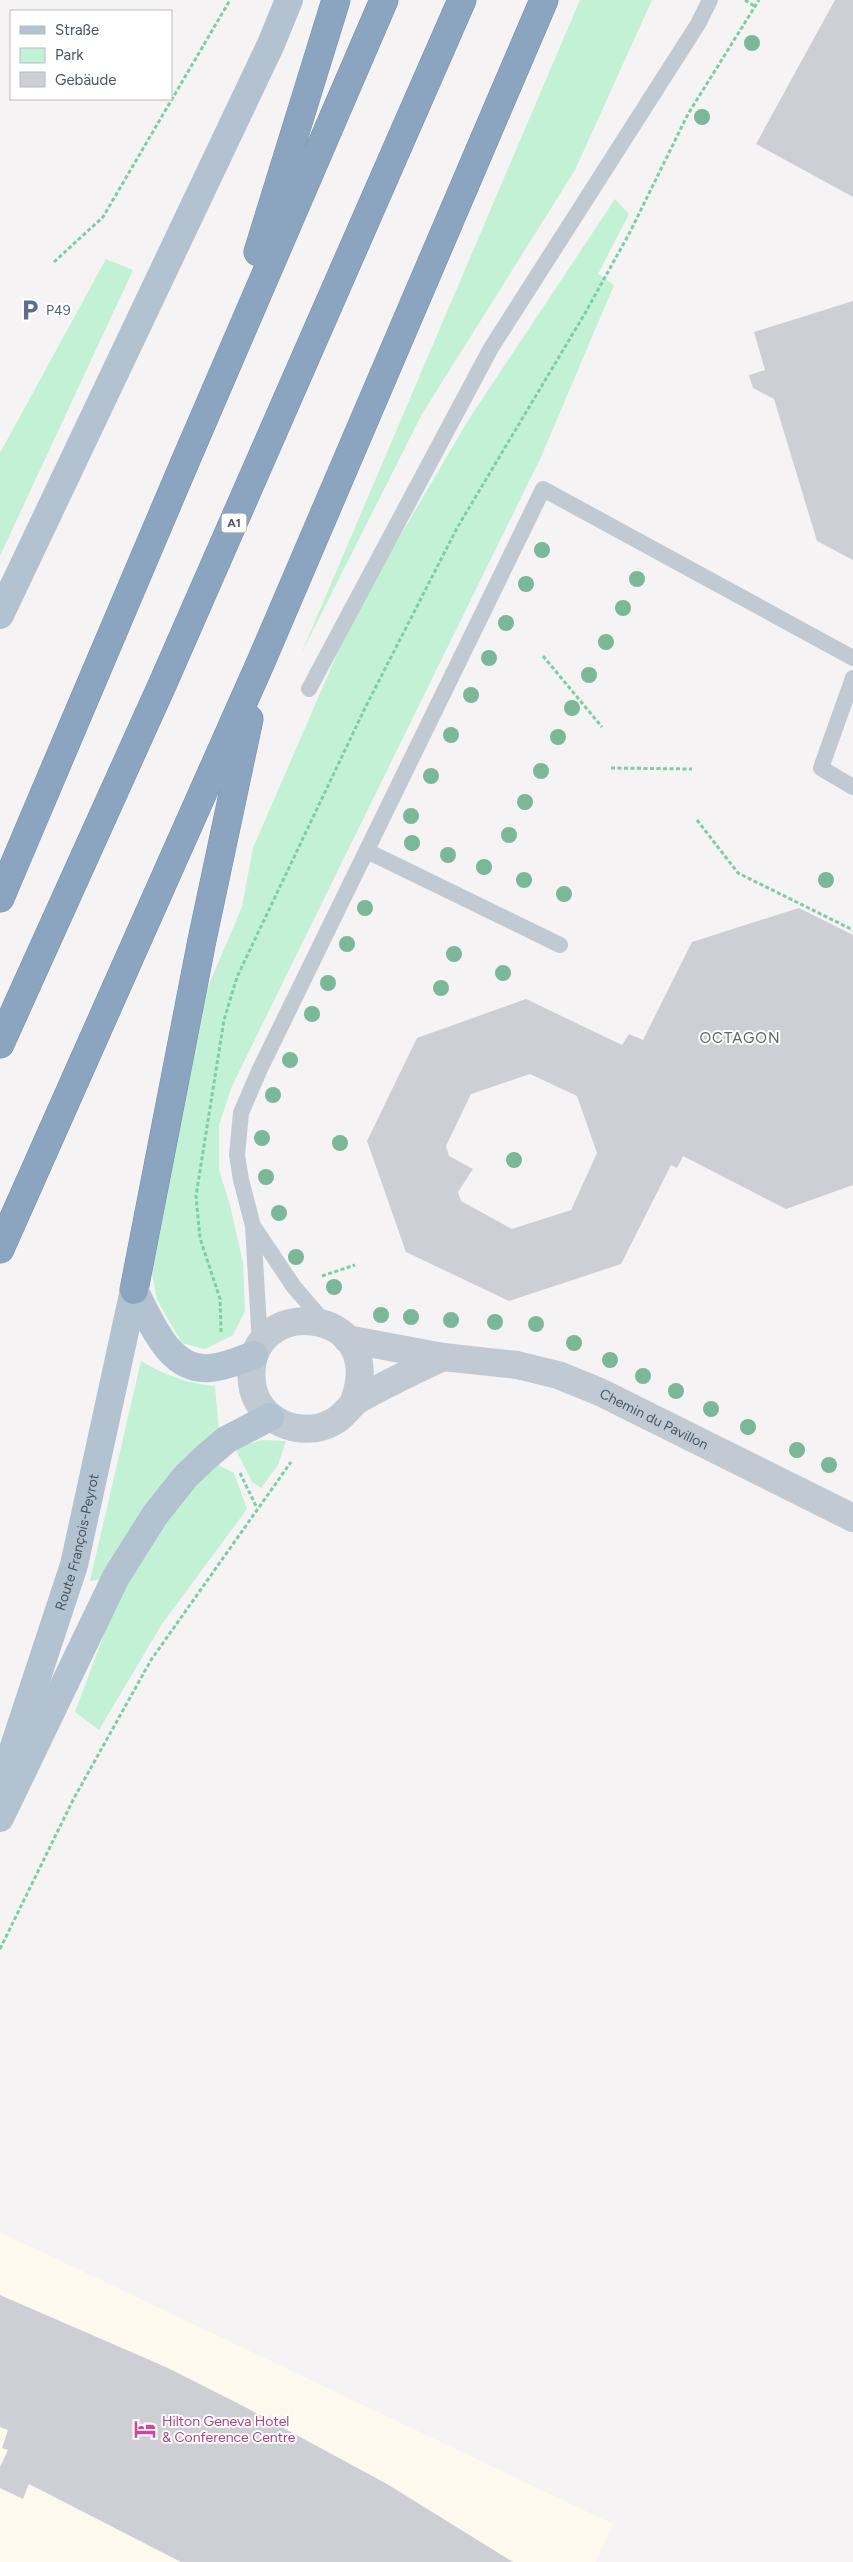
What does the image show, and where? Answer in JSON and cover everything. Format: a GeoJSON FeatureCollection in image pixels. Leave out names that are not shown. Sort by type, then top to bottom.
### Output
{"type":"FeatureCollection","features":[{"type":"Feature","properties":{"kind":"highway"},"geometry":{"type":"LineString","coordinates":[[213,397],[336,0]]}},
{"type":"Feature","properties":{"kind":"highway"},"geometry":{"type":"LineString","coordinates":[[0,898],[384,0]]}},
{"type":"Feature","properties":{"kind":"highway","name":"A1"},"geometry":{"type":"LineString","coordinates":[[0,1044],[171,664],[462,0]]}},
{"type":"Feature","properties":{"kind":"highway"},"geometry":{"type":"LineString","coordinates":[[0,1249],[260,664],[544,0]]}},
{"type":"Feature","properties":{"kind":"highway"},"geometry":{"type":"LineString","coordinates":[[134,1290],[202,940],[260,664]]}},
{"type":"Feature","properties":{"kind":"main road"},"geometry":{"type":"LineString","coordinates":[[0,615],[271,44],[289,0]]}},
{"type":"Feature","properties":{"kind":"main road"},"geometry":{"type":"LineString","coordinates":[[134,1290],[162,1342],[177,1357],[190,1364],[209,1368],[257,1350]]}},
{"type":"Feature","properties":{"kind":"main road","name":"Route François-Peyrot"},"geometry":{"type":"LineString","coordinates":[[0,1789],[74,1565],[134,1290]]}},
{"type":"Feature","properties":{"kind":"main road"},"geometry":{"type":"LineString","coordinates":[[0,1818],[116,1577],[155,1515],[186,1476],[226,1440],[270,1417]]}},
{"type":"Feature","properties":{"kind":"street"},"geometry":{"type":"LineString","coordinates":[[354,1402],[360,1385],[361,1369],[356,1353],[337,1331],[308,1319],[289,1322],[272,1331],[257,1350],[250,1372],[252,1389],[259,1404],[270,1417],[294,1428],[307,1430],[334,1422],[354,1402],[443,1357]]}},
{"type":"Feature","properties":{"kind":"street","name":"Chemin du Pavillon"},"geometry":{"type":"LineString","coordinates":[[337,1331],[443,1357],[489,1360],[558,1374],[600,1392],[853,1518]]}},
{"type":"Feature","properties":{"kind":"lane"},"geometry":{"type":"LineString","coordinates":[[308,689],[491,348],[698,24],[710,0]]}},
{"type":"Feature","properties":{"kind":"lane"},"geometry":{"type":"LineString","coordinates":[[257,1350],[254,1226],[241,1180],[238,1154],[241,1113],[251,1086],[543,489],[853,658]]}},
{"type":"Feature","properties":{"kind":"lane"},"geometry":{"type":"LineString","coordinates":[[853,678],[821,768],[853,786]]}},
{"type":"Feature","properties":{"kind":"lane"},"geometry":{"type":"LineString","coordinates":[[366,851],[560,945]]}},
{"type":"Feature","properties":{"kind":"lane"},"geometry":{"type":"LineString","coordinates":[[254,1226],[294,1287],[337,1331]]}},
{"type":"Feature","properties":{"kind":"path"},"geometry":{"type":"LineString","coordinates":[[172,98],[230,0]]}},
{"type":"Feature","properties":{"kind":"path"},"geometry":{"type":"LineString","coordinates":[[744,0],[754,6]]}},
{"type":"Feature","properties":{"kind":"path"},"geometry":{"type":"LineString","coordinates":[[220,1299],[200,1238],[196,1196],[224,1020],[237,977],[365,708],[457,528],[584,315],[628,234],[684,122],[759,0]]}},
{"type":"Feature","properties":{"kind":"path"},"geometry":{"type":"LineString","coordinates":[[54,262],[102,217],[171,100]]}},
{"type":"Feature","properties":{"kind":"path"},"geometry":{"type":"LineString","coordinates":[[544,656],[602,727]]}},
{"type":"Feature","properties":{"kind":"path"},"geometry":{"type":"LineString","coordinates":[[611,768],[692,769]]}},
{"type":"Feature","properties":{"kind":"path"},"geometry":{"type":"LineString","coordinates":[[697,820],[738,873],[853,930]]}},
{"type":"Feature","properties":{"kind":"path"},"geometry":{"type":"LineString","coordinates":[[326,1275],[355,1264]]}},
{"type":"Feature","properties":{"kind":"path"},"geometry":{"type":"LineString","coordinates":[[0,1949],[73,1800],[151,1660],[302,1446],[307,1430]]}},
{"type":"Feature","properties":{"kind":"shaded area"},"geometry":{"type":"Polygon","coordinates":[[[0,2232],[613,2524],[596,2562],[0,2562],[0,2232]]]}},
{"type":"Feature","properties":{"kind":"green space"},"geometry":{"type":"Polygon","coordinates":[[[580,0],[652,0],[575,170],[422,414],[301,654],[580,0]]]}},
{"type":"Feature","properties":{"kind":"green space"},"geometry":{"type":"Polygon","coordinates":[[[615,199],[629,214],[598,274],[614,285],[541,457],[232,1086],[219,1125],[219,1170],[230,1205],[243,1263],[245,1311],[233,1335],[205,1349],[182,1343],[157,1300],[148,1252],[159,1237],[179,1117],[207,989],[242,907],[253,848],[341,645],[386,560],[469,419],[615,199]]]}},
{"type":"Feature","properties":{"kind":"green space"},"geometry":{"type":"Polygon","coordinates":[[[106,259],[133,270],[0,556],[0,453],[106,259]]]}},
{"type":"Feature","properties":{"kind":"green space"},"geometry":{"type":"Polygon","coordinates":[[[141,1361],[177,1378],[215,1386],[219,1432],[181,1461],[147,1505],[103,1579],[90,1581],[141,1361]]]}},
{"type":"Feature","properties":{"kind":"green space"},"geometry":{"type":"Polygon","coordinates":[[[263,1440],[286,1441],[278,1465],[261,1488],[252,1482],[237,1452],[239,1446],[263,1440]]]}},
{"type":"Feature","properties":{"kind":"green space"},"geometry":{"type":"Polygon","coordinates":[[[214,1463],[234,1473],[247,1509],[162,1624],[99,1730],[75,1712],[112,1613],[167,1513],[214,1463]]]}},
{"type":"Feature","properties":{"kind":"building"},"geometry":{"type":"Polygon","coordinates":[[[835,0],[853,0],[853,197],[756,144],[835,0]]]}},
{"type":"Feature","properties":{"kind":"building"},"geometry":{"type":"Polygon","coordinates":[[[853,301],[853,560],[817,541],[774,399],[753,388],[749,375],[765,370],[754,332],[853,301]]]}},
{"type":"Feature","properties":{"kind":"building"},"geometry":{"type":"Polygon","coordinates":[[[799,908],[853,935],[853,1185],[786,1209],[683,1156],[677,1168],[671,1165],[621,1264],[509,1301],[406,1252],[367,1141],[417,1038],[526,999],[622,1045],[629,1034],[643,1040],[692,942],[799,908]],[[530,1074],[471,1094],[446,1146],[449,1156],[473,1169],[458,1192],[461,1201],[512,1229],[571,1210],[597,1153],[577,1096],[530,1074]]]}},
{"type":"Feature","properties":{"kind":"building","name":"Hilton Geneva Hotel & Conference Centre"},"geometry":{"type":"Polygon","coordinates":[[[0,2295],[168,2368],[245,2407],[387,2484],[513,2562],[181,2562],[29,2484],[23,2499],[0,2488],[0,2467],[8,2450],[2,2448],[8,2430],[0,2427],[0,2295]]]}},
{"type":"Feature","properties":{"kind":"place","name":"P49"},"geometry":{"type":"Point","coordinates":[30,310]}},
{"type":"Feature","properties":{"kind":"place","name":"Hilton Geneva Hotel & Conference Centre"},"geometry":{"type":"Point","coordinates":[145,2429]}},
{"type":"Feature","properties":{"kind":"district","name":"OCTAGON"},"geometry":{"type":"Point","coordinates":[740,1038]}}]}
